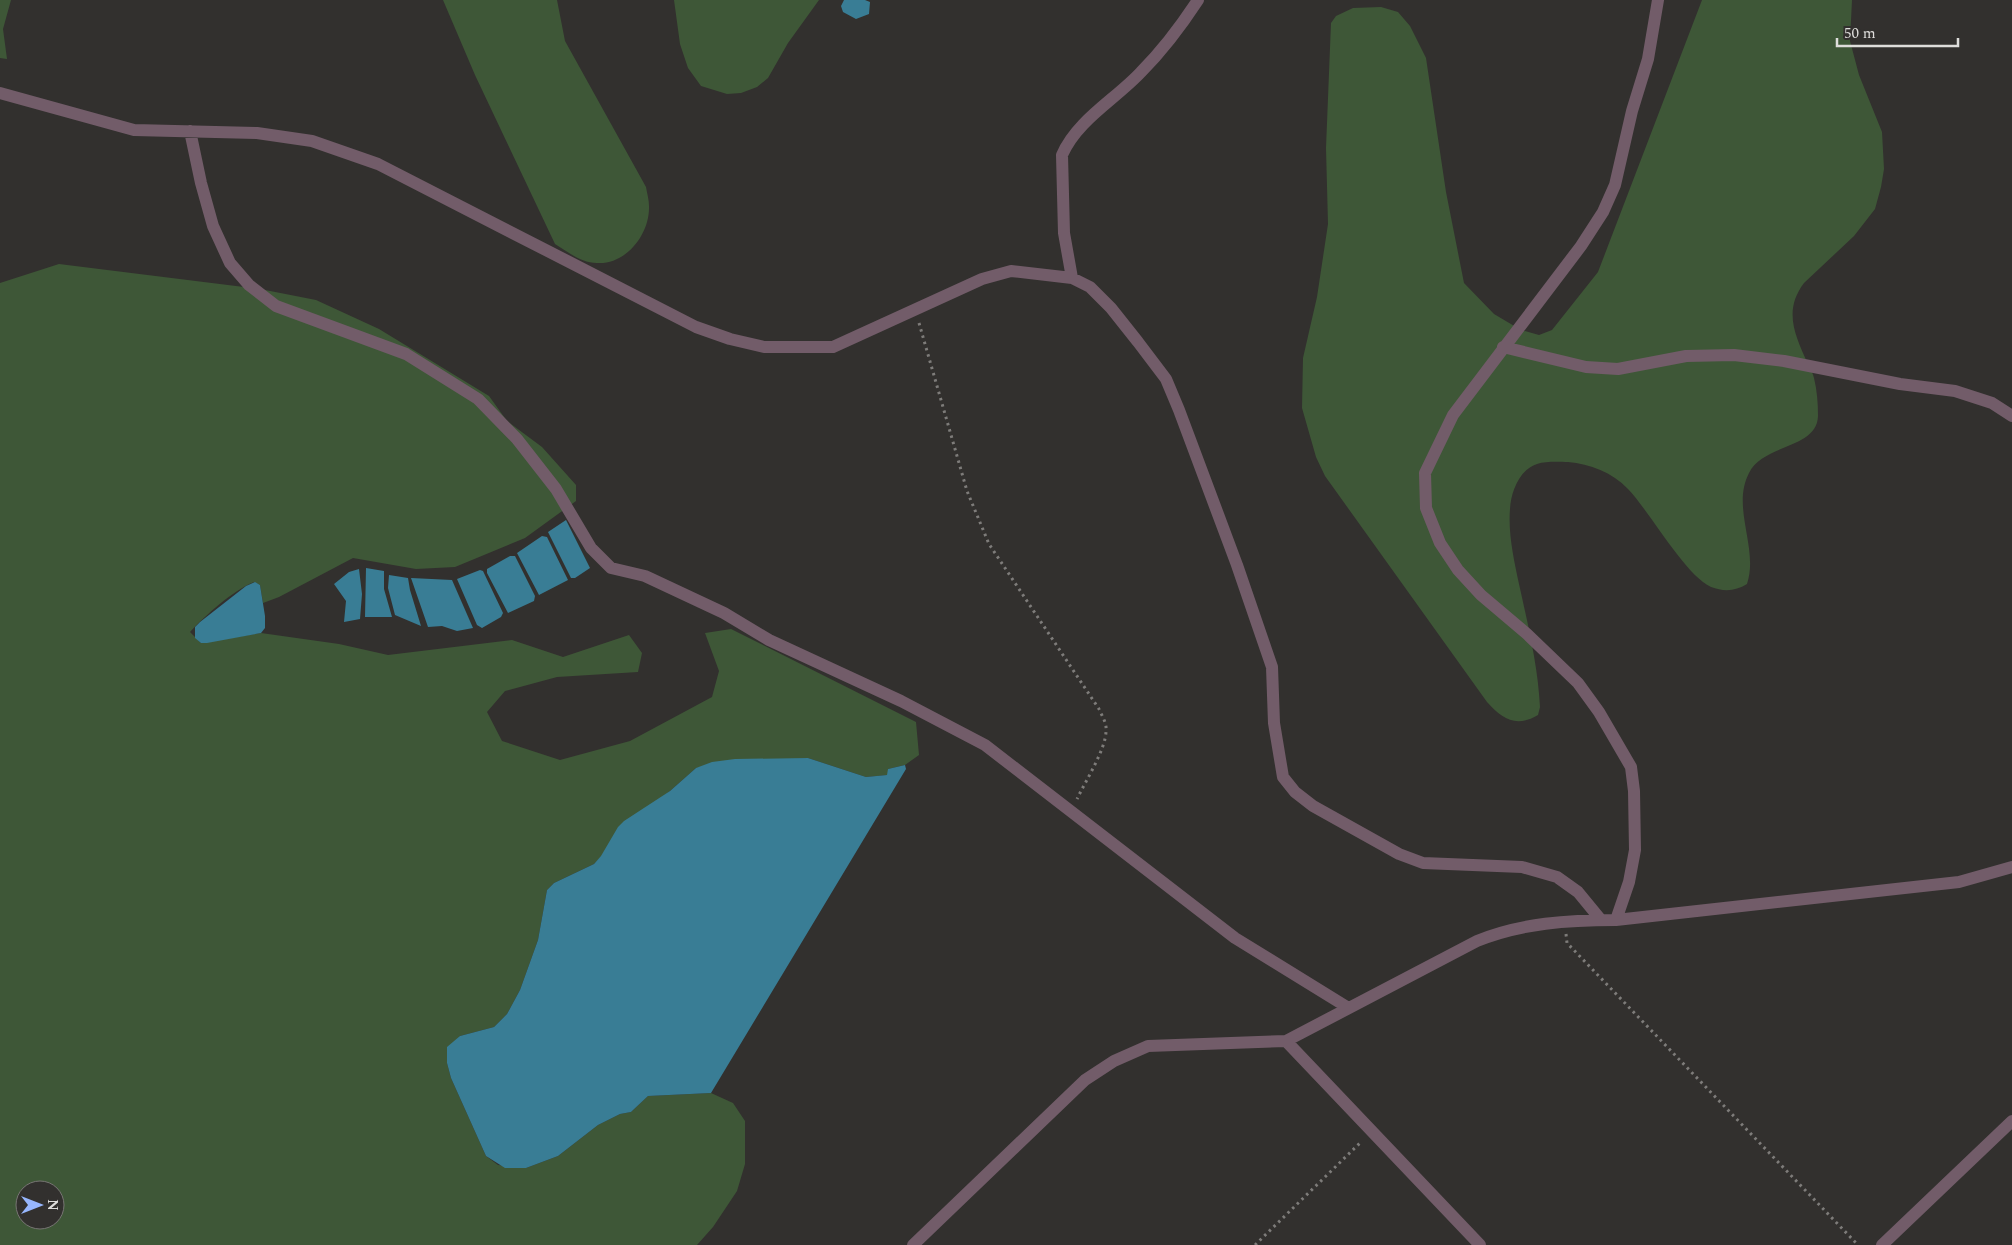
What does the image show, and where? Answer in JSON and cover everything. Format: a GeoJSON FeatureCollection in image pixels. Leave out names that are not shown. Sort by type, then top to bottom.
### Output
{"type":"FeatureCollection","features":[{"type":"Feature","properties":{"kind":"street"},"geometry":{"type":"LineString","coordinates":[[1072,278],[1064,233],[1062,155],[1067,143],[1140,74],[1167,44],[1198,0]]}},
{"type":"Feature","properties":{"kind":"street"},"geometry":{"type":"LineString","coordinates":[[1616,920],[1629,882],[1635,850],[1634,791],[1631,767],[1599,712],[1578,684],[1527,634],[1481,595],[1458,570],[1440,543],[1426,508],[1425,473],[1453,415],[1503,347],[1582,246],[1603,212],[1615,185],[1632,112],[1648,59],[1658,0]]}},
{"type":"Feature","properties":{"kind":"street"},"geometry":{"type":"LineString","coordinates":[[0,93],[134,130],[257,133],[312,140],[378,164],[696,327],[764,347],[833,347],[982,279],[1011,271],[1072,278],[1090,287],[1111,308],[1166,380],[1180,410],[1272,667],[1274,723],[1283,777],[1295,792],[1313,806],[1399,854],[1423,863],[1522,867],[1557,877],[1578,892],[1601,920]]}},
{"type":"Feature","properties":{"kind":"street"},"geometry":{"type":"LineString","coordinates":[[190,131],[201,183],[213,226],[230,263],[249,285],[276,306],[406,354],[478,399],[517,438],[556,490],[591,548],[611,568],[646,576],[724,613],[769,640],[901,701],[985,745],[1235,938],[1347,1007]]}},
{"type":"Feature","properties":{"kind":"street"},"geometry":{"type":"LineString","coordinates":[[1503,347],[1586,366],[1618,369],[1686,356],[1734,355],[1784,361],[1900,384],[1955,391],[1992,403],[2012,416]]}},
{"type":"Feature","properties":{"kind":"street"},"geometry":{"type":"LineString","coordinates":[[913,1245],[1085,1080],[1114,1061],[1148,1046],[1286,1041],[1347,1007],[1477,941],[1501,931],[1565,921],[1616,920],[1959,882],[2012,867]]}},
{"type":"Feature","properties":{"kind":"street"},"geometry":{"type":"LineString","coordinates":[[1286,1041],[1372,1130],[1475,1243]]}},
{"type":"Feature","properties":{"kind":"street"},"geometry":{"type":"LineString","coordinates":[[1882,1245],[2012,1121]]}},
{"type":"Feature","properties":{"kind":"path"},"geometry":{"type":"LineString","coordinates":[[915,310],[967,491],[988,544],[1099,708],[1106,723],[1103,744],[1071,811]]}},
{"type":"Feature","properties":{"kind":"path"},"geometry":{"type":"LineString","coordinates":[[1565,921],[1567,942],[1858,1245]]}},
{"type":"Feature","properties":{"kind":"path"},"geometry":{"type":"LineString","coordinates":[[1255,1245],[1372,1130]]}},
{"type":"Feature","properties":{"kind":"green space"},"geometry":{"type":"Polygon","coordinates":[[[0,0],[11,0],[3,29],[7,59],[0,58],[0,0]]]}},
{"type":"Feature","properties":{"kind":"green space"},"geometry":{"type":"Polygon","coordinates":[[[443,0],[557,0],[565,41],[646,187],[649,206],[645,227],[641,237],[634,246],[618,259],[608,262],[591,263],[555,244],[475,75],[443,0]]]}},
{"type":"Feature","properties":{"kind":"green space"},"geometry":{"type":"Polygon","coordinates":[[[674,0],[819,0],[788,43],[768,78],[757,87],[741,93],[727,94],[701,86],[688,68],[680,44],[674,0]]]}},
{"type":"Feature","properties":{"kind":"green space"},"geometry":{"type":"Polygon","coordinates":[[[1702,0],[1852,0],[1850,41],[1859,75],[1882,132],[1884,169],[1881,187],[1875,209],[1854,236],[1804,283],[1794,303],[1793,323],[1795,333],[1814,376],[1818,416],[1815,427],[1809,435],[1766,456],[1749,473],[1744,486],[1743,500],[1750,556],[1747,584],[1734,589],[1721,590],[1711,587],[1701,580],[1679,557],[1628,489],[1615,478],[1600,470],[1576,463],[1548,462],[1531,467],[1521,476],[1512,496],[1510,528],[1513,556],[1535,661],[1540,707],[1538,715],[1530,719],[1523,721],[1510,720],[1498,713],[1487,702],[1325,476],[1316,457],[1302,408],[1303,358],[1317,297],[1328,224],[1326,148],[1331,23],[1336,16],[1353,8],[1381,7],[1398,12],[1410,26],[1426,58],[1446,192],[1464,283],[1494,314],[1521,330],[1539,335],[1552,330],[1598,272],[1702,0]]]}},
{"type":"Feature","properties":{"kind":"green space"},"geometry":{"type":"Polygon","coordinates":[[[59,264],[260,289],[316,300],[379,329],[489,396],[507,421],[542,447],[576,485],[576,501],[525,538],[455,567],[416,569],[353,558],[279,597],[263,603],[260,585],[254,582],[228,597],[190,632],[201,643],[261,633],[339,644],[388,655],[512,640],[563,657],[629,635],[642,653],[638,672],[557,677],[505,691],[487,712],[502,741],[560,760],[630,741],[712,697],[719,671],[705,633],[731,629],[916,722],[919,755],[905,765],[888,769],[888,775],[866,777],[808,758],[696,768],[651,805],[594,864],[554,883],[547,890],[538,940],[520,990],[507,1014],[494,1027],[460,1036],[447,1063],[451,1078],[486,1156],[498,1165],[526,1168],[558,1156],[598,1125],[620,1114],[631,1112],[648,1096],[711,1093],[733,1103],[745,1121],[745,1164],[737,1191],[713,1227],[697,1245],[0,1245],[0,283],[59,264]]]}},
{"type":"Feature","properties":{"kind":"water"},"geometry":{"type":"Polygon","coordinates":[[[844,0],[865,0],[870,2],[869,14],[856,19],[843,12],[841,6],[844,0]]]}},
{"type":"Feature","properties":{"kind":"water"},"geometry":{"type":"Polygon","coordinates":[[[566,520],[590,568],[575,578],[571,578],[548,532],[566,520]]]}},
{"type":"Feature","properties":{"kind":"water"},"geometry":{"type":"Polygon","coordinates":[[[542,536],[547,537],[568,580],[539,595],[517,553],[542,536]]]}},
{"type":"Feature","properties":{"kind":"water"},"geometry":{"type":"Polygon","coordinates":[[[510,556],[515,556],[535,596],[534,601],[508,613],[487,573],[487,569],[510,556]]]}},
{"type":"Feature","properties":{"kind":"water"},"geometry":{"type":"Polygon","coordinates":[[[366,568],[384,571],[384,589],[392,617],[365,617],[366,568]]]}},
{"type":"Feature","properties":{"kind":"water"},"geometry":{"type":"Polygon","coordinates":[[[359,569],[362,594],[360,619],[344,622],[346,601],[334,584],[349,572],[359,569]]]}},
{"type":"Feature","properties":{"kind":"water"},"geometry":{"type":"Polygon","coordinates":[[[480,570],[483,571],[503,613],[501,617],[482,628],[477,625],[457,579],[480,570]]]}},
{"type":"Feature","properties":{"kind":"water"},"geometry":{"type":"Polygon","coordinates":[[[389,575],[408,578],[421,626],[395,615],[388,588],[389,575]]]}},
{"type":"Feature","properties":{"kind":"water"},"geometry":{"type":"Polygon","coordinates":[[[411,578],[452,580],[473,628],[457,631],[442,626],[428,627],[411,578]]]}},
{"type":"Feature","properties":{"kind":"water"},"geometry":{"type":"Polygon","coordinates":[[[255,582],[260,585],[265,616],[265,628],[261,633],[207,643],[201,643],[195,638],[195,627],[200,622],[246,586],[255,582]]]}},
{"type":"Feature","properties":{"kind":"water"},"geometry":{"type":"Polygon","coordinates":[[[808,758],[866,777],[887,775],[888,769],[905,765],[906,769],[711,1093],[648,1096],[631,1112],[620,1114],[598,1125],[558,1156],[526,1168],[505,1168],[486,1156],[451,1078],[447,1063],[447,1047],[460,1036],[494,1027],[507,1014],[520,990],[538,940],[547,890],[554,883],[594,864],[624,821],[670,791],[696,768],[712,762],[735,759],[808,758]]]}}]}
